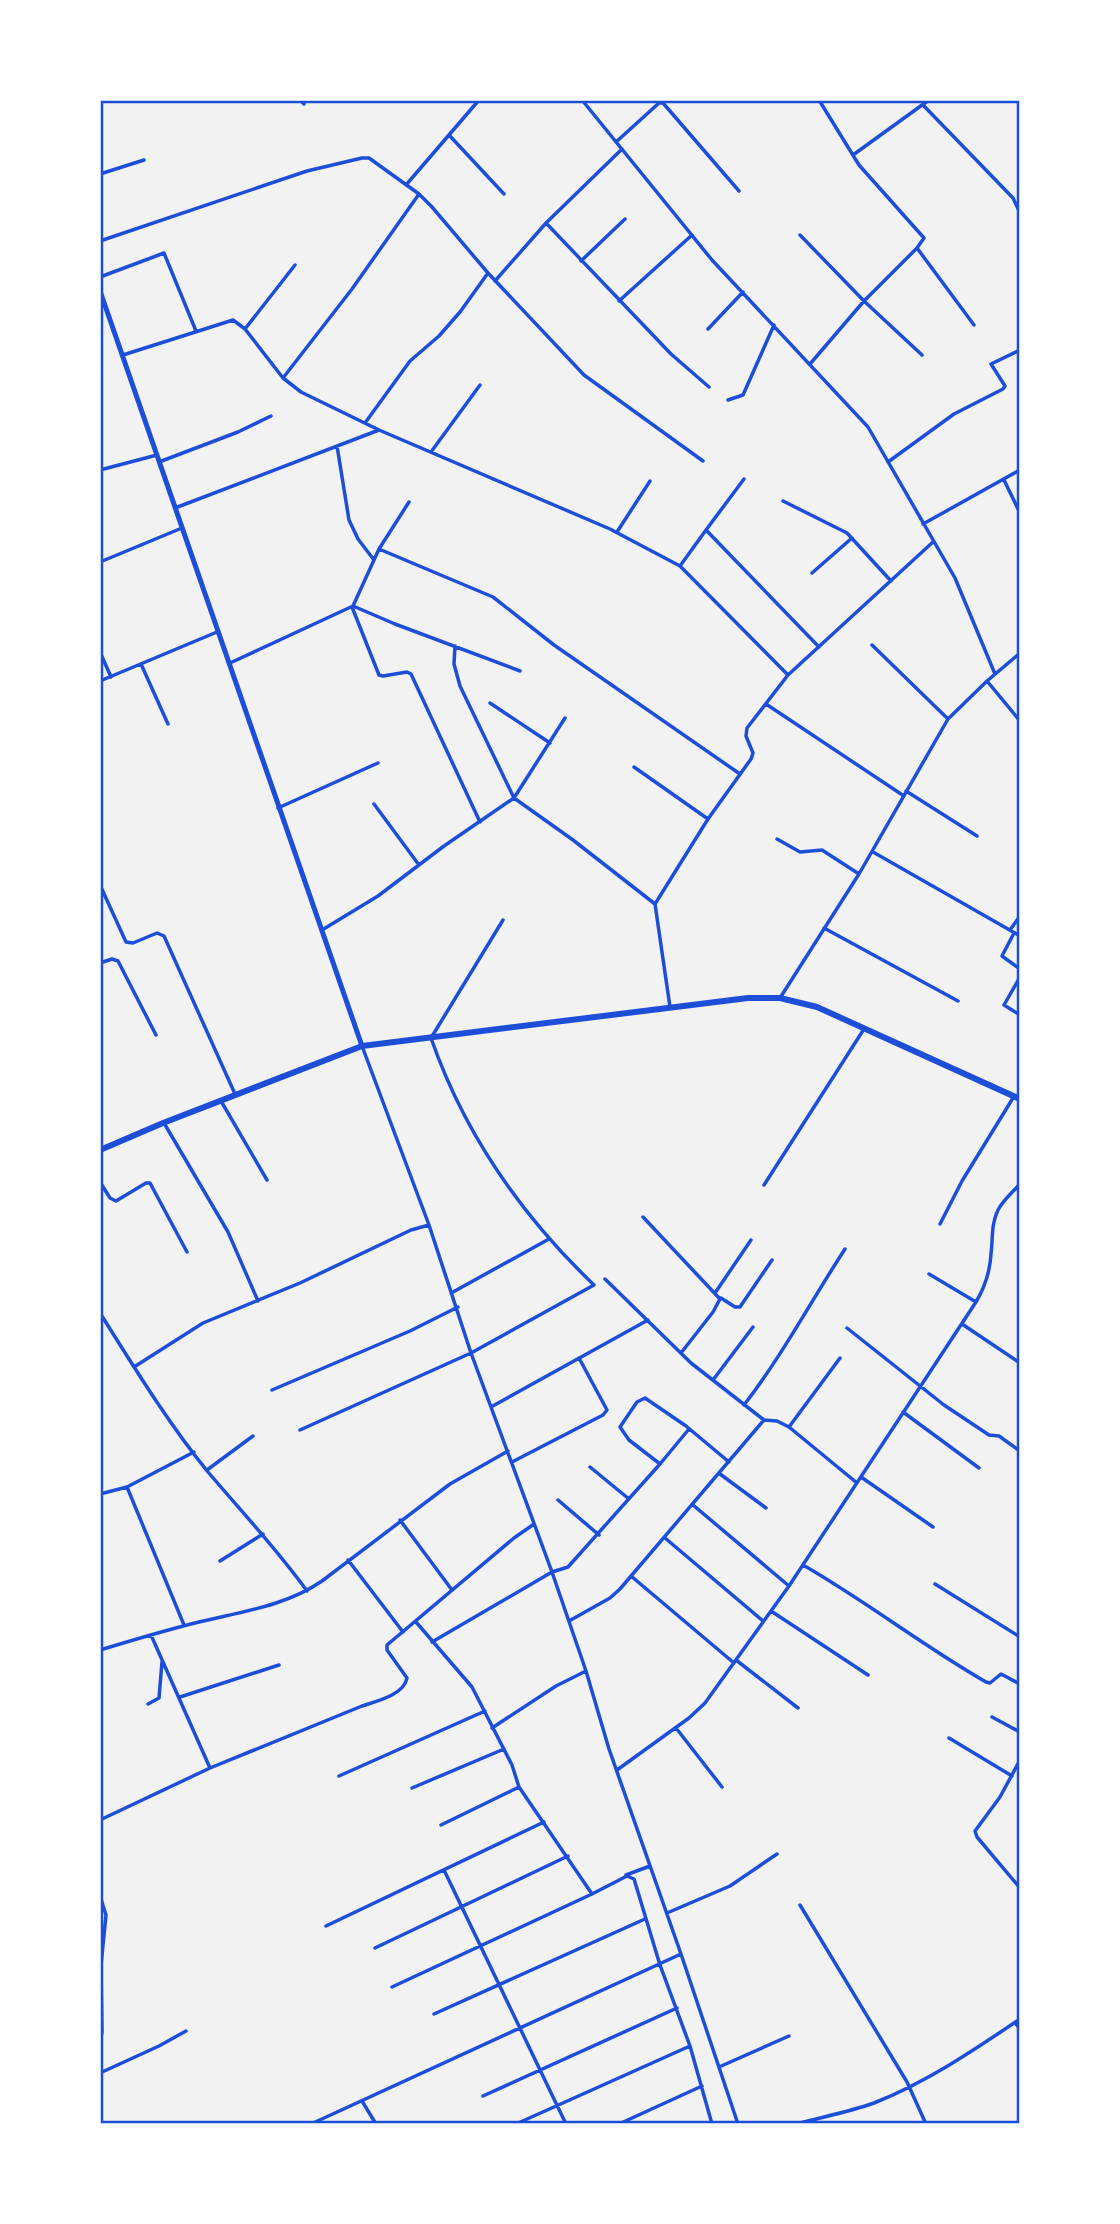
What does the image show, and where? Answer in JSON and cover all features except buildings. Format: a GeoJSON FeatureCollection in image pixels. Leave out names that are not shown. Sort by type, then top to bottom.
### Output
{"type":"FeatureCollection","features":[{"type":"Feature","properties":{"kind":"highway"},"geometry":{"type":"LineString","coordinates":[[100,1150],[362,1046],[748,998],[780,998],[817,1007],[1017,1097]]}},
{"type":"Feature","properties":{"kind":"street"},"geometry":{"type":"LineString","coordinates":[[300,100],[304,104]]}},
{"type":"Feature","properties":{"kind":"street"},"geometry":{"type":"LineString","coordinates":[[810,364],[864,302],[923,241],[923,234],[859,164],[820,100]]}},
{"type":"Feature","properties":{"kind":"street"},"geometry":{"type":"LineString","coordinates":[[853,155],[929,100]]}},
{"type":"Feature","properties":{"kind":"street"},"geometry":{"type":"LineString","coordinates":[[406,185],[476,101]]}},
{"type":"Feature","properties":{"kind":"street"},"geometry":{"type":"LineString","coordinates":[[585,101],[692,235],[868,427],[960,588],[995,674]]}},
{"type":"Feature","properties":{"kind":"street"},"geometry":{"type":"LineString","coordinates":[[616,142],[659,103],[663,103],[739,191]]}},
{"type":"Feature","properties":{"kind":"street"},"geometry":{"type":"LineString","coordinates":[[922,105],[1013,198],[1020,213]]}},
{"type":"Feature","properties":{"kind":"street"},"geometry":{"type":"LineString","coordinates":[[449,135],[504,194]]}},
{"type":"Feature","properties":{"kind":"street"},"geometry":{"type":"LineString","coordinates":[[495,281],[546,223],[622,149]]}},
{"type":"Feature","properties":{"kind":"street"},"geometry":{"type":"LineString","coordinates":[[100,241],[307,171],[369,158],[419,194],[495,281],[584,375],[703,461]]}},
{"type":"Feature","properties":{"kind":"street"},"geometry":{"type":"LineString","coordinates":[[100,174],[144,160]]}},
{"type":"Feature","properties":{"kind":"street"},"geometry":{"type":"LineString","coordinates":[[283,378],[352,289],[419,194]]}},
{"type":"Feature","properties":{"kind":"street"},"geometry":{"type":"LineString","coordinates":[[581,261],[625,219]]}},
{"type":"Feature","properties":{"kind":"street"},"geometry":{"type":"LineString","coordinates":[[546,223],[671,354],[709,387]]}},
{"type":"Feature","properties":{"kind":"street"},"geometry":{"type":"LineString","coordinates":[[619,301],[692,235]]}},
{"type":"Feature","properties":{"kind":"street"},"geometry":{"type":"LineString","coordinates":[[800,235],[864,302],[922,355]]}},
{"type":"Feature","properties":{"kind":"street"},"geometry":{"type":"LineString","coordinates":[[917,248],[974,325]]}},
{"type":"Feature","properties":{"kind":"street"},"geometry":{"type":"LineString","coordinates":[[100,277],[164,253],[196,331]]}},
{"type":"Feature","properties":{"kind":"street"},"geometry":{"type":"LineString","coordinates":[[245,329],[295,265]]}},
{"type":"Feature","properties":{"kind":"street"},"geometry":{"type":"LineString","coordinates":[[365,423],[410,361],[439,336],[488,273]]}},
{"type":"Feature","properties":{"kind":"street"},"geometry":{"type":"LineString","coordinates":[[100,291],[103,310],[123,355],[278,808],[452,1292],[470,1353],[552,1572],[616,1771],[738,2124]]}},
{"type":"Feature","properties":{"kind":"street"},"geometry":{"type":"LineString","coordinates":[[708,329],[743,292]]}},
{"type":"Feature","properties":{"kind":"street"},"geometry":{"type":"LineString","coordinates":[[123,355],[229,320],[245,329],[283,378],[301,392],[379,430],[617,532],[680,566],[788,675]]}},
{"type":"Feature","properties":{"kind":"street"},"geometry":{"type":"LineString","coordinates":[[728,400],[743,395],[774,326]]}},
{"type":"Feature","properties":{"kind":"street"},"geometry":{"type":"LineString","coordinates":[[888,462],[954,414],[1004,388],[991,364],[1020,350]]}},
{"type":"Feature","properties":{"kind":"street"},"geometry":{"type":"LineString","coordinates":[[431,452],[480,385]]}},
{"type":"Feature","properties":{"kind":"street"},"geometry":{"type":"LineString","coordinates":[[100,470],[158,458],[218,440],[271,416]]}},
{"type":"Feature","properties":{"kind":"street"},"geometry":{"type":"LineString","coordinates":[[174,508],[379,430]]}},
{"type":"Feature","properties":{"kind":"street"},"geometry":{"type":"LineString","coordinates":[[337,446],[349,520],[358,539],[374,560]]}},
{"type":"Feature","properties":{"kind":"street"},"geometry":{"type":"LineString","coordinates":[[923,524],[1020,470]]}},
{"type":"Feature","properties":{"kind":"street"},"geometry":{"type":"LineString","coordinates":[[680,566],[744,479]]}},
{"type":"Feature","properties":{"kind":"street"},"geometry":{"type":"LineString","coordinates":[[1004,480],[1020,513]]}},
{"type":"Feature","properties":{"kind":"street"},"geometry":{"type":"LineString","coordinates":[[617,532],[650,481]]}},
{"type":"Feature","properties":{"kind":"street"},"geometry":{"type":"LineString","coordinates":[[783,500],[853,538],[891,581]]}},
{"type":"Feature","properties":{"kind":"street"},"geometry":{"type":"LineString","coordinates":[[228,664],[352,606],[379,549],[409,502]]}},
{"type":"Feature","properties":{"kind":"street"},"geometry":{"type":"LineString","coordinates":[[100,562],[181,528]]}},
{"type":"Feature","properties":{"kind":"street"},"geometry":{"type":"LineString","coordinates":[[706,530],[818,648]]}},
{"type":"Feature","properties":{"kind":"street"},"geometry":{"type":"LineString","coordinates":[[812,573],[853,538]]}},
{"type":"Feature","properties":{"kind":"street"},"geometry":{"type":"LineString","coordinates":[[670,1007],[654,904],[753,753],[746,732],[788,675],[933,542]]}},
{"type":"Feature","properties":{"kind":"street"},"geometry":{"type":"LineString","coordinates":[[379,549],[493,597],[554,645],[740,774]]}},
{"type":"Feature","properties":{"kind":"street"},"geometry":{"type":"LineString","coordinates":[[352,606],[520,671]]}},
{"type":"Feature","properties":{"kind":"street"},"geometry":{"type":"LineString","coordinates":[[352,606],[379,675],[383,677],[407,672],[411,674],[480,822]]}},
{"type":"Feature","properties":{"kind":"street"},"geometry":{"type":"LineString","coordinates":[[100,681],[217,632]]}},
{"type":"Feature","properties":{"kind":"street"},"geometry":{"type":"LineString","coordinates":[[872,645],[948,719]]}},
{"type":"Feature","properties":{"kind":"street"},"geometry":{"type":"LineString","coordinates":[[456,646],[453,664],[460,686],[514,798],[573,840],[654,904]]}},
{"type":"Feature","properties":{"kind":"street"},"geometry":{"type":"LineString","coordinates":[[100,652],[111,677]]}},
{"type":"Feature","properties":{"kind":"street"},"geometry":{"type":"LineString","coordinates":[[780,998],[873,852],[948,719],[1020,653]]}},
{"type":"Feature","properties":{"kind":"street"},"geometry":{"type":"LineString","coordinates":[[141,664],[168,724]]}},
{"type":"Feature","properties":{"kind":"street"},"geometry":{"type":"LineString","coordinates":[[987,681],[1020,721]]}},
{"type":"Feature","properties":{"kind":"street"},"geometry":{"type":"LineString","coordinates":[[490,703],[550,743]]}},
{"type":"Feature","properties":{"kind":"street"},"geometry":{"type":"LineString","coordinates":[[765,704],[848,761],[977,836]]}},
{"type":"Feature","properties":{"kind":"street"},"geometry":{"type":"LineString","coordinates":[[321,930],[378,896],[514,798],[565,718]]}},
{"type":"Feature","properties":{"kind":"street"},"geometry":{"type":"LineString","coordinates":[[278,808],[378,763]]}},
{"type":"Feature","properties":{"kind":"street"},"geometry":{"type":"LineString","coordinates":[[634,768],[708,819]]}},
{"type":"Feature","properties":{"kind":"street"},"geometry":{"type":"LineString","coordinates":[[374,804],[419,865]]}},
{"type":"Feature","properties":{"kind":"street"},"geometry":{"type":"LineString","coordinates":[[777,839],[800,852],[822,850],[859,874]]}},
{"type":"Feature","properties":{"kind":"street"},"geometry":{"type":"LineString","coordinates":[[873,852],[1020,936]]}},
{"type":"Feature","properties":{"kind":"street"},"geometry":{"type":"LineString","coordinates":[[100,885],[125,942],[133,943],[158,933],[164,936],[177,970],[236,1095]]}},
{"type":"Feature","properties":{"kind":"street"},"geometry":{"type":"LineString","coordinates":[[1020,894],[1020,904]]}},
{"type":"Feature","properties":{"kind":"street"},"geometry":{"type":"LineString","coordinates":[[1020,916],[1002,956],[1020,969]]}},
{"type":"Feature","properties":{"kind":"street"},"geometry":{"type":"LineString","coordinates":[[300,1430],[470,1353],[594,1285],[549,1239],[506,1187],[477,1139],[440,1065],[431,1038],[503,920]]}},
{"type":"Feature","properties":{"kind":"street"},"geometry":{"type":"LineString","coordinates":[[824,928],[958,1001]]}},
{"type":"Feature","properties":{"kind":"street"},"geometry":{"type":"LineString","coordinates":[[100,964],[111,959],[118,961],[156,1035]]}},
{"type":"Feature","properties":{"kind":"street"},"geometry":{"type":"LineString","coordinates":[[1020,977],[1004,1004],[1006,1008],[1020,1015]]}},
{"type":"Feature","properties":{"kind":"street"},"geometry":{"type":"LineString","coordinates":[[764,1185],[865,1028]]}},
{"type":"Feature","properties":{"kind":"street"},"geometry":{"type":"LineString","coordinates":[[940,1224],[962,1181],[1017,1097]]}},
{"type":"Feature","properties":{"kind":"street"},"geometry":{"type":"LineString","coordinates":[[221,1101],[267,1180]]}},
{"type":"Feature","properties":{"kind":"street"},"geometry":{"type":"LineString","coordinates":[[163,1123],[228,1233],[258,1301]]}},
{"type":"Feature","properties":{"kind":"street"},"geometry":{"type":"LineString","coordinates":[[100,1182],[110,1198],[116,1201],[147,1182],[150,1183],[187,1252]]}},
{"type":"Feature","properties":{"kind":"street"},"geometry":{"type":"LineString","coordinates":[[616,1771],[698,1710],[789,1586],[976,1302],[989,1270],[992,1226],[996,1215],[1006,1198],[1020,1184]]}},
{"type":"Feature","properties":{"kind":"street"},"geometry":{"type":"LineString","coordinates":[[643,1217],[717,1295],[735,1307],[740,1307],[772,1260]]}},
{"type":"Feature","properties":{"kind":"street"},"geometry":{"type":"LineString","coordinates":[[134,1367],[203,1323],[300,1283],[411,1230],[427,1226]]}},
{"type":"Feature","properties":{"kind":"street"},"geometry":{"type":"LineString","coordinates":[[452,1292],[549,1239]]}},
{"type":"Feature","properties":{"kind":"street"},"geometry":{"type":"LineString","coordinates":[[681,1354],[717,1306],[717,1295],[751,1240]]}},
{"type":"Feature","properties":{"kind":"street"},"geometry":{"type":"LineString","coordinates":[[744,1405],[773,1368],[806,1309],[845,1249]]}},
{"type":"Feature","properties":{"kind":"street"},"geometry":{"type":"LineString","coordinates":[[929,1274],[976,1302]]}},
{"type":"Feature","properties":{"kind":"street"},"geometry":{"type":"LineString","coordinates":[[605,1279],[681,1354],[744,1405],[764,1420],[777,1421],[789,1427],[857,1482]]}},
{"type":"Feature","properties":{"kind":"street"},"geometry":{"type":"LineString","coordinates":[[272,1390],[456,1309]]}},
{"type":"Feature","properties":{"kind":"street"},"geometry":{"type":"LineString","coordinates":[[100,1313],[134,1367],[207,1470],[263,1534],[307,1591]]}},
{"type":"Feature","properties":{"kind":"street"},"geometry":{"type":"LineString","coordinates":[[491,1407],[648,1320]]}},
{"type":"Feature","properties":{"kind":"street"},"geometry":{"type":"LineString","coordinates":[[962,1324],[1020,1363]]}},
{"type":"Feature","properties":{"kind":"street"},"geometry":{"type":"LineString","coordinates":[[713,1380],[753,1326]]}},
{"type":"Feature","properties":{"kind":"street"},"geometry":{"type":"LineString","coordinates":[[847,1328],[944,1405],[1020,1451]]}},
{"type":"Feature","properties":{"kind":"street"},"geometry":{"type":"LineString","coordinates":[[512,1462],[607,1410],[579,1358]]}},
{"type":"Feature","properties":{"kind":"street"},"geometry":{"type":"LineString","coordinates":[[789,1427],[840,1358]]}},
{"type":"Feature","properties":{"kind":"street"},"geometry":{"type":"LineString","coordinates":[[660,1464],[620,1430],[621,1424],[642,1398],[689,1429],[729,1462]]}},
{"type":"Feature","properties":{"kind":"street"},"geometry":{"type":"LineString","coordinates":[[903,1412],[979,1468]]}},
{"type":"Feature","properties":{"kind":"street"},"geometry":{"type":"LineString","coordinates":[[569,1621],[610,1598],[665,1538],[764,1420]]}},
{"type":"Feature","properties":{"kind":"street"},"geometry":{"type":"LineString","coordinates":[[432,1642],[552,1572],[568,1567],[599,1535],[689,1429]]}},
{"type":"Feature","properties":{"kind":"street"},"geometry":{"type":"LineString","coordinates":[[207,1470],[253,1436]]}},
{"type":"Feature","properties":{"kind":"street"},"geometry":{"type":"LineString","coordinates":[[100,1650],[184,1625],[282,1601],[307,1591],[400,1520],[472,1470],[508,1451]]}},
{"type":"Feature","properties":{"kind":"street"},"geometry":{"type":"LineString","coordinates":[[100,1494],[127,1487],[194,1452]]}},
{"type":"Feature","properties":{"kind":"street"},"geometry":{"type":"LineString","coordinates":[[590,1467],[629,1499]]}},
{"type":"Feature","properties":{"kind":"street"},"geometry":{"type":"LineString","coordinates":[[720,1474],[766,1508]]}},
{"type":"Feature","properties":{"kind":"street"},"geometry":{"type":"LineString","coordinates":[[861,1477],[933,1527]]}},
{"type":"Feature","properties":{"kind":"street"},"geometry":{"type":"LineString","coordinates":[[127,1487],[184,1625]]}},
{"type":"Feature","properties":{"kind":"street"},"geometry":{"type":"LineString","coordinates":[[558,1500],[599,1535]]}},
{"type":"Feature","properties":{"kind":"street"},"geometry":{"type":"LineString","coordinates":[[693,1505],[789,1586]]}},
{"type":"Feature","properties":{"kind":"street"},"geometry":{"type":"LineString","coordinates":[[400,1520],[452,1590]]}},
{"type":"Feature","properties":{"kind":"street"},"geometry":{"type":"LineString","coordinates":[[100,1820],[210,1768],[381,1700],[400,1689],[407,1678],[386,1649],[388,1644],[534,1524]]}},
{"type":"Feature","properties":{"kind":"street"},"geometry":{"type":"LineString","coordinates":[[220,1560],[263,1534]]}},
{"type":"Feature","properties":{"kind":"street"},"geometry":{"type":"LineString","coordinates":[[665,1538],[764,1621]]}},
{"type":"Feature","properties":{"kind":"street"},"geometry":{"type":"LineString","coordinates":[[348,1560],[403,1632]]}},
{"type":"Feature","properties":{"kind":"street"},"geometry":{"type":"LineString","coordinates":[[803,1565],[986,1682],[990,1683],[1001,1674],[1020,1684]]}},
{"type":"Feature","properties":{"kind":"street"},"geometry":{"type":"LineString","coordinates":[[631,1576],[735,1661],[798,1708]]}},
{"type":"Feature","properties":{"kind":"street"},"geometry":{"type":"LineString","coordinates":[[935,1584],[1020,1637]]}},
{"type":"Feature","properties":{"kind":"street"},"geometry":{"type":"LineString","coordinates":[[771,1611],[868,1675]]}},
{"type":"Feature","properties":{"kind":"street"},"geometry":{"type":"LineString","coordinates":[[416,1622],[469,1683],[504,1749],[519,1787],[592,1894]]}},
{"type":"Feature","properties":{"kind":"street"},"geometry":{"type":"LineString","coordinates":[[151,1635],[210,1768]]}},
{"type":"Feature","properties":{"kind":"street"},"geometry":{"type":"LineString","coordinates":[[148,1704],[159,1698],[163,1660]]}},
{"type":"Feature","properties":{"kind":"street"},"geometry":{"type":"LineString","coordinates":[[180,1698],[279,1665]]}},
{"type":"Feature","properties":{"kind":"street"},"geometry":{"type":"LineString","coordinates":[[492,1728],[556,1686],[586,1671]]}},
{"type":"Feature","properties":{"kind":"street"},"geometry":{"type":"LineString","coordinates":[[339,1776],[485,1711]]}},
{"type":"Feature","properties":{"kind":"street"},"geometry":{"type":"LineString","coordinates":[[992,1717],[1020,1732]]}},
{"type":"Feature","properties":{"kind":"street"},"geometry":{"type":"LineString","coordinates":[[676,1728],[722,1787]]}},
{"type":"Feature","properties":{"kind":"street"},"geometry":{"type":"LineString","coordinates":[[948,1738],[1012,1776]]}},
{"type":"Feature","properties":{"kind":"street"},"geometry":{"type":"LineString","coordinates":[[412,1788],[504,1749]]}},
{"type":"Feature","properties":{"kind":"street"},"geometry":{"type":"LineString","coordinates":[[1020,1760],[996,1803],[975,1831],[977,1837],[1020,1888]]}},
{"type":"Feature","properties":{"kind":"street"},"geometry":{"type":"LineString","coordinates":[[441,1825],[519,1787]]}},
{"type":"Feature","properties":{"kind":"street"},"geometry":{"type":"LineString","coordinates":[[326,1926],[544,1822]]}},
{"type":"Feature","properties":{"kind":"street"},"geometry":{"type":"LineString","coordinates":[[667,1913],[730,1886],[777,1854]]}},
{"type":"Feature","properties":{"kind":"street"},"geometry":{"type":"LineString","coordinates":[[375,1948],[568,1856]]}},
{"type":"Feature","properties":{"kind":"street"},"geometry":{"type":"LineString","coordinates":[[392,1987],[592,1894],[631,1872],[650,1866]]}},
{"type":"Feature","properties":{"kind":"street"},"geometry":{"type":"LineString","coordinates":[[444,1870],[566,2124]]}},
{"type":"Feature","properties":{"kind":"street"},"geometry":{"type":"LineString","coordinates":[[622,1878],[630,1875],[634,1879],[660,1965],[690,2046],[712,2124]]}},
{"type":"Feature","properties":{"kind":"street"},"geometry":{"type":"LineString","coordinates":[[100,1896],[106,1914],[101,1965],[100,2039]]}},
{"type":"Feature","properties":{"kind":"street"},"geometry":{"type":"LineString","coordinates":[[800,1905],[909,2086],[926,2124]]}},
{"type":"Feature","properties":{"kind":"street"},"geometry":{"type":"LineString","coordinates":[[434,2014],[645,1919]]}},
{"type":"Feature","properties":{"kind":"street"},"geometry":{"type":"LineString","coordinates":[[311,2124],[679,1955]]}},
{"type":"Feature","properties":{"kind":"street"},"geometry":{"type":"LineString","coordinates":[[483,2096],[677,2008]]}},
{"type":"Feature","properties":{"kind":"street"},"geometry":{"type":"LineString","coordinates":[[796,2124],[871,2104],[954,2063],[1020,2019]]}},
{"type":"Feature","properties":{"kind":"street"},"geometry":{"type":"LineString","coordinates":[[1015,2023],[1020,2029]]}},
{"type":"Feature","properties":{"kind":"street"},"geometry":{"type":"LineString","coordinates":[[100,2073],[186,2031]]}},
{"type":"Feature","properties":{"kind":"street"},"geometry":{"type":"LineString","coordinates":[[719,2067],[789,2036]]}},
{"type":"Feature","properties":{"kind":"street"},"geometry":{"type":"LineString","coordinates":[[516,2124],[690,2046]]}},
{"type":"Feature","properties":{"kind":"street"},"geometry":{"type":"LineString","coordinates":[[619,2124],[702,2086]]}},
{"type":"Feature","properties":{"kind":"street"},"geometry":{"type":"LineString","coordinates":[[362,2101],[376,2124]]}}]}
